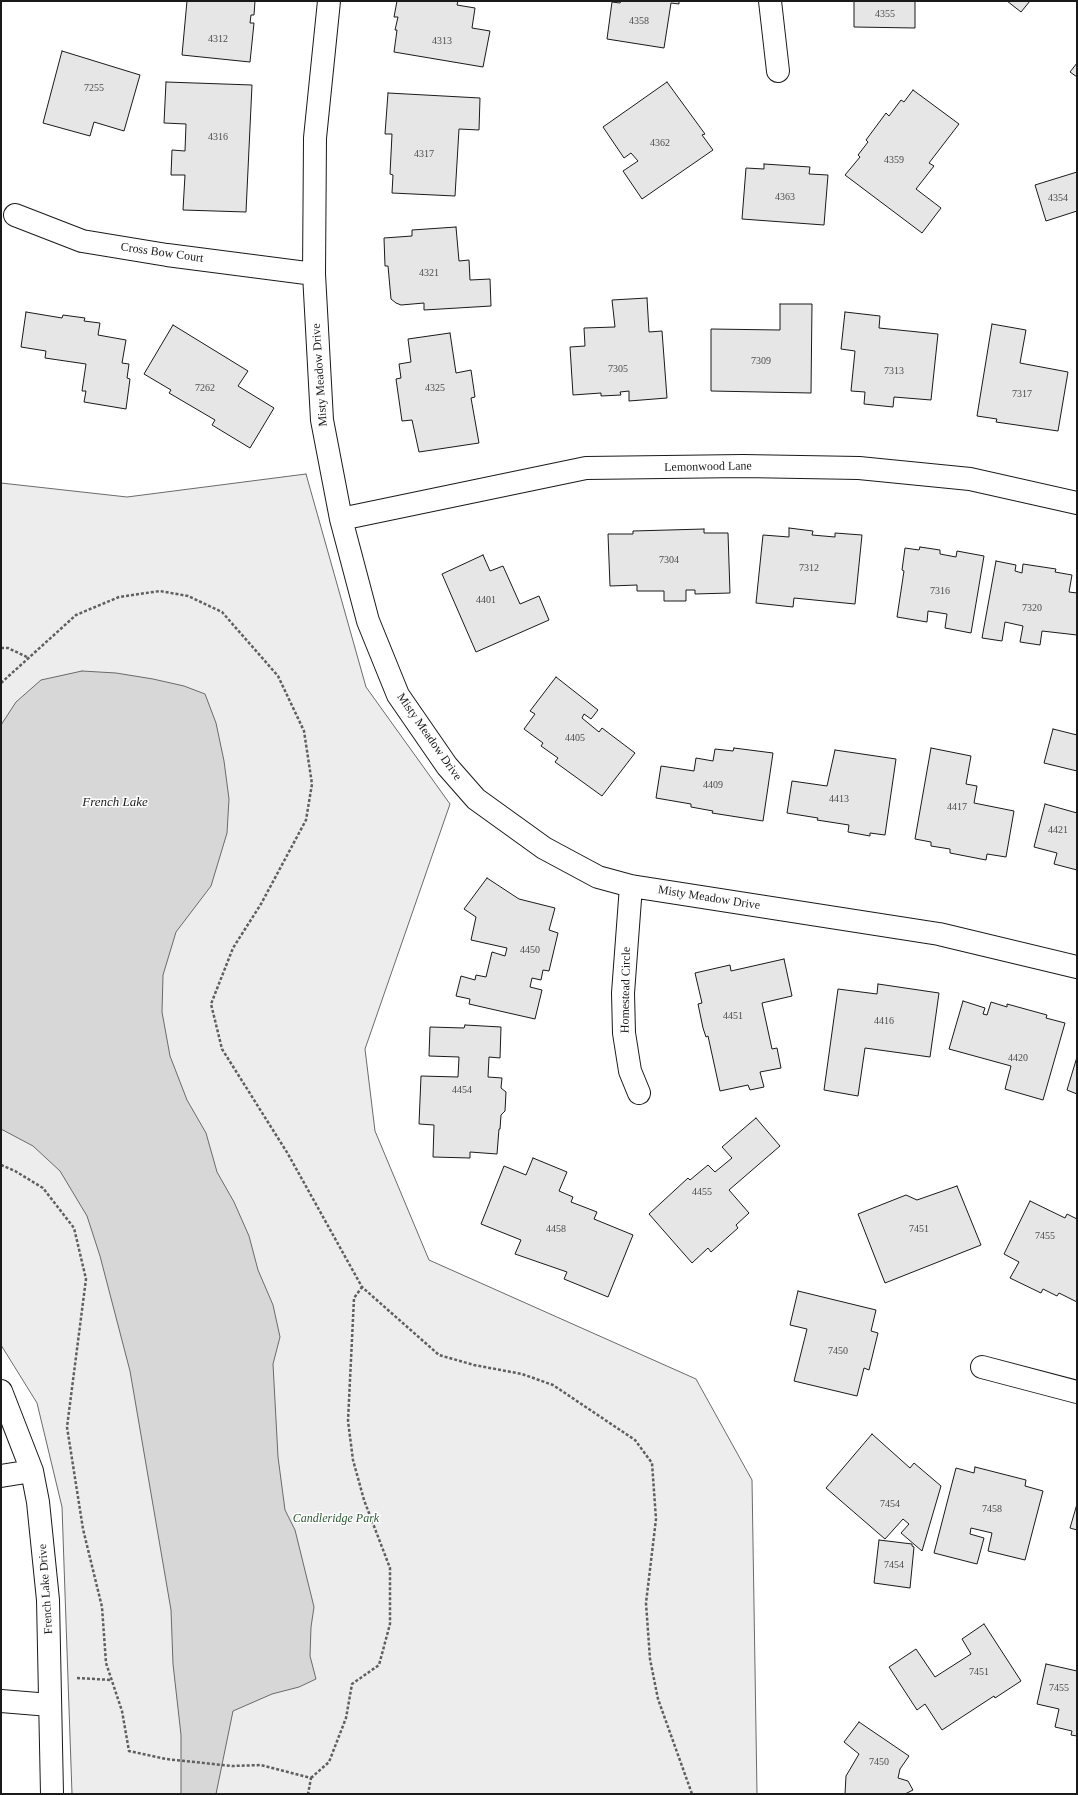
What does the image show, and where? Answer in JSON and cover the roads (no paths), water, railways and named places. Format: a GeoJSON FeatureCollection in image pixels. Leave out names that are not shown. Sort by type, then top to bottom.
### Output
{"type":"FeatureCollection","features":[{"type":"Feature","properties":{"kind":"street","name":"Misty Meadow Drive"},"geometry":{"type":"LineString","coordinates":[[329,1],[315,138],[314,274],[322,420],[341,519],[368,621],[398,695],[447,766],[476,799],[544,848],[598,877],[631,886],[939,934],[1077,967]]}},
{"type":"Feature","properties":{"kind":"street"},"geometry":{"type":"LineString","coordinates":[[770,1],[778,71]]}},
{"type":"Feature","properties":{"kind":"street","name":"Cross Bow Court"},"geometry":{"type":"LineString","coordinates":[[15,215],[82,241],[167,255],[314,274]]}},
{"type":"Feature","properties":{"kind":"street","name":"Lemonwood Lane"},"geometry":{"type":"LineString","coordinates":[[341,519],[586,468],[743,466],[859,468],[970,479],[1077,503]]}},
{"type":"Feature","properties":{"kind":"street","name":"Homestead Circle"},"geometry":{"type":"LineString","coordinates":[[631,886],[623,993],[624,1033],[630,1071],[639,1093]]}},
{"type":"Feature","properties":{"kind":"street"},"geometry":{"type":"LineString","coordinates":[[982,1367],[1077,1392]]}},
{"type":"Feature","properties":{"kind":"street","name":"French Lake Drive"},"geometry":{"type":"LineString","coordinates":[[1,1391],[32,1471],[38,1502],[48,1600],[52,1794]]}},
{"type":"Feature","properties":{"kind":"street"},"geometry":{"type":"LineString","coordinates":[[1,1476],[32,1471]]}},
{"type":"Feature","properties":{"kind":"street"},"geometry":{"type":"LineString","coordinates":[[1,1701],[50,1705]]}},
{"type":"Feature","properties":{"kind":"water","name":"French Lake"},"geometry":{"type":"Polygon","coordinates":[[[82,671],[116,673],[153,679],[184,686],[205,694],[216,723],[224,761],[229,799],[227,833],[211,886],[176,932],[163,975],[162,1012],[170,1056],[187,1100],[206,1133],[217,1172],[234,1202],[249,1236],[258,1270],[273,1305],[280,1337],[273,1364],[278,1457],[285,1510],[295,1530],[314,1607],[311,1627],[310,1656],[316,1679],[299,1687],[272,1694],[233,1711],[216,1794],[181,1794],[181,1735],[173,1664],[171,1610],[130,1371],[100,1256],[87,1216],[60,1171],[33,1146],[1,1129],[1,725],[16,702],[41,680],[82,671]]]}},
{"type":"Feature","properties":{"kind":"park label","name":"Candleridge Park"},"geometry":{"type":"Point","coordinates":[336,1519]}}]}
